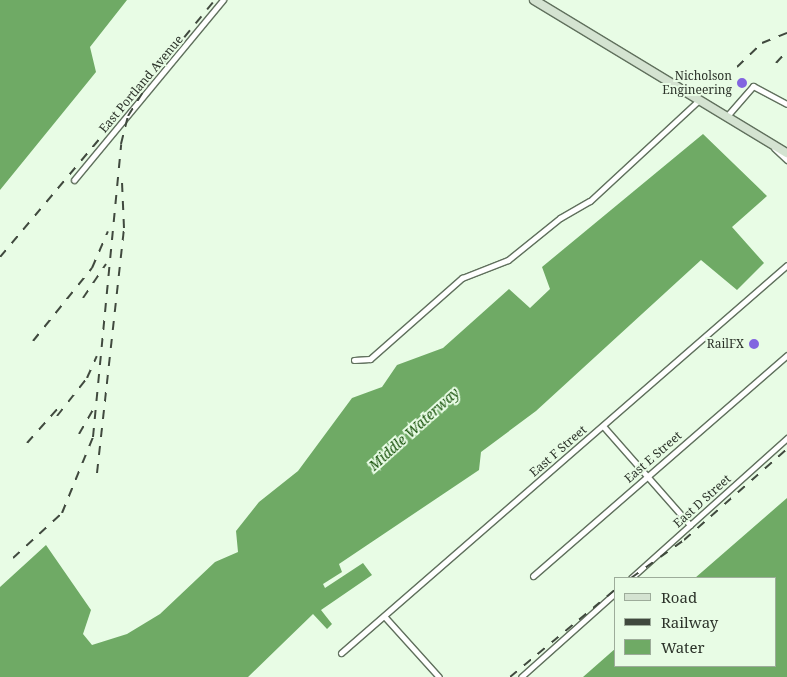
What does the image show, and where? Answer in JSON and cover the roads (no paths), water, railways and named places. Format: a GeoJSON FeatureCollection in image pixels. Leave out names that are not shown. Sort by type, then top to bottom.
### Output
{"type":"FeatureCollection","features":[{"type":"Feature","properties":{"kind":"street","name":"East Portland Avenue"},"geometry":{"type":"LineString","coordinates":[[74,180],[224,0]]}},
{"type":"Feature","properties":{"kind":"street"},"geometry":{"type":"LineString","coordinates":[[534,0],[787,153]]}},
{"type":"Feature","properties":{"kind":"street"},"geometry":{"type":"LineString","coordinates":[[727,116],[752,86],[787,104]]}},
{"type":"Feature","properties":{"kind":"street"},"geometry":{"type":"LineString","coordinates":[[354,360],[370,360],[462,278],[508,260],[560,218],[590,202],[699,100]]}},
{"type":"Feature","properties":{"kind":"street"},"geometry":{"type":"LineString","coordinates":[[760,136],[787,160]]}},
{"type":"Feature","properties":{"kind":"street","name":"East F Street"},"geometry":{"type":"LineString","coordinates":[[341,653],[787,265]]}},
{"type":"Feature","properties":{"kind":"street","name":"East E Street"},"geometry":{"type":"LineString","coordinates":[[533,576],[787,355]]}},
{"type":"Feature","properties":{"kind":"street"},"geometry":{"type":"LineString","coordinates":[[603,426],[690,525]]}},
{"type":"Feature","properties":{"kind":"street","name":"East D Street"},"geometry":{"type":"LineString","coordinates":[[632,577],[787,438]]}},
{"type":"Feature","properties":{"kind":"street"},"geometry":{"type":"LineString","coordinates":[[521,677],[614,594]]}},
{"type":"Feature","properties":{"kind":"street"},"geometry":{"type":"LineString","coordinates":[[384,616],[439,677]]}},
{"type":"Feature","properties":{"kind":"water"},"geometry":{"type":"Polygon","coordinates":[[[0,0],[127,0],[90,47],[96,72],[0,190],[0,0]]]}},
{"type":"Feature","properties":{"kind":"water","name":"Middle Waterway"},"geometry":{"type":"Polygon","coordinates":[[[703,134],[767,196],[732,227],[764,263],[737,290],[701,260],[536,411],[481,452],[479,470],[339,564],[342,572],[323,584],[325,588],[363,563],[372,575],[321,610],[332,624],[327,629],[313,614],[248,677],[0,677],[0,587],[46,545],[91,610],[83,634],[92,645],[127,634],[160,614],[215,562],[238,552],[236,531],[259,502],[298,471],[352,398],[382,387],[397,365],[443,348],[509,289],[530,308],[550,289],[542,267],[703,134]]]}},
{"type":"Feature","properties":{"kind":"water"},"geometry":{"type":"Polygon","coordinates":[[[787,498],[787,677],[583,677],[614,650],[614,667],[777,667],[777,577],[696,577],[787,498]]]}},
{"type":"Feature","properties":{"kind":"railway"},"geometry":{"type":"LineString","coordinates":[[150,79],[215,0]]}},
{"type":"Feature","properties":{"kind":"railway"},"geometry":{"type":"LineString","coordinates":[[737,67],[762,43],[787,33]]}},
{"type":"Feature","properties":{"kind":"railway"},"geometry":{"type":"LineString","coordinates":[[776,63],[787,51]]}},
{"type":"Feature","properties":{"kind":"railway"},"geometry":{"type":"LineString","coordinates":[[13,558],[62,513],[93,437],[121,144],[128,116],[154,74]]}},
{"type":"Feature","properties":{"kind":"railway"},"geometry":{"type":"LineString","coordinates":[[0,257],[129,104]]}},
{"type":"Feature","properties":{"kind":"railway"},"geometry":{"type":"LineString","coordinates":[[97,473],[124,228],[122,182]]}},
{"type":"Feature","properties":{"kind":"railway"},"geometry":{"type":"LineString","coordinates":[[33,341],[92,268],[108,231]]}},
{"type":"Feature","properties":{"kind":"railway"},"geometry":{"type":"LineString","coordinates":[[83,298],[106,264]]}},
{"type":"Feature","properties":{"kind":"railway"},"geometry":{"type":"LineString","coordinates":[[57,416],[87,378],[97,356]]}},
{"type":"Feature","properties":{"kind":"railway"},"geometry":{"type":"LineString","coordinates":[[27,443],[60,406]]}},
{"type":"Feature","properties":{"kind":"railway"},"geometry":{"type":"LineString","coordinates":[[79,434],[93,410]]}},
{"type":"Feature","properties":{"kind":"railway"},"geometry":{"type":"LineString","coordinates":[[632,577],[684,540],[787,449]]}},
{"type":"Feature","properties":{"kind":"railway"},"geometry":{"type":"LineString","coordinates":[[510,677],[614,591]]}},
{"type":"Feature","properties":{"kind":"place","name":"Nicholson Engineering"},"geometry":{"type":"Point","coordinates":[742,83]}},
{"type":"Feature","properties":{"kind":"place","name":"RailFX"},"geometry":{"type":"Point","coordinates":[754,344]}}]}
